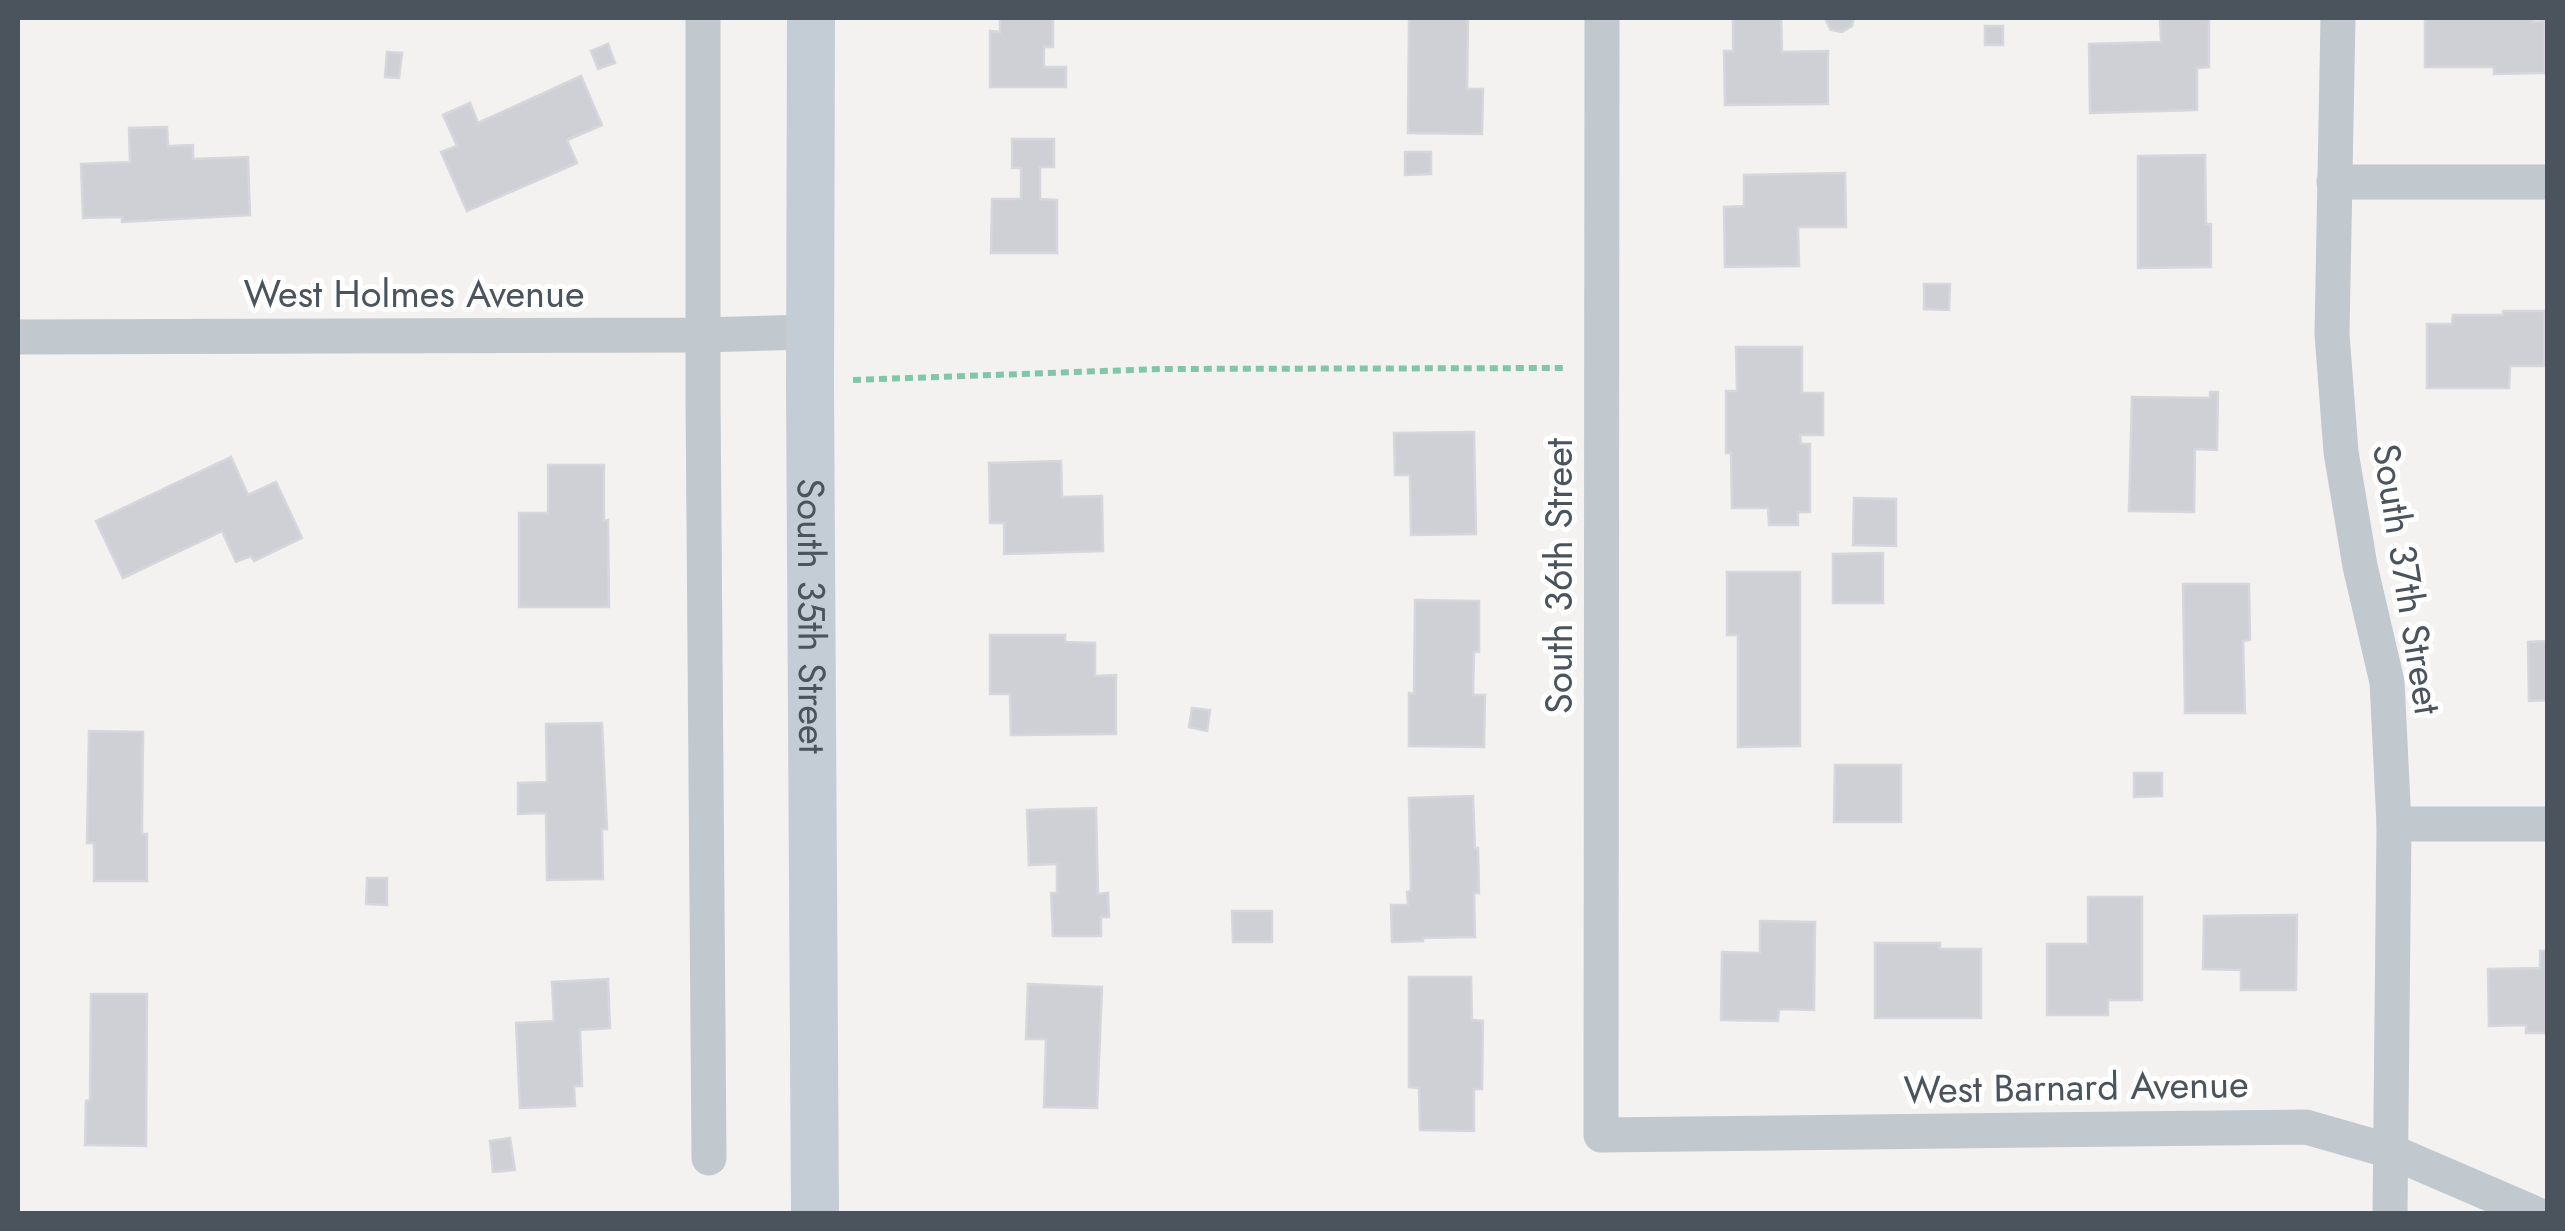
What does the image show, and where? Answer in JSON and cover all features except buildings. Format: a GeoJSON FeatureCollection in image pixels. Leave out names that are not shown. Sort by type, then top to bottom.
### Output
{"type":"FeatureCollection","features":[{"type":"Feature","properties":{"kind":"street"},"geometry":{"type":"LineString","coordinates":[[703,18],[709,1158]]}},
{"type":"Feature","properties":{"kind":"street","name":"South 35th Street"},"geometry":{"type":"LineString","coordinates":[[811,18],[815,1214]]}},
{"type":"Feature","properties":{"kind":"street","name":"South 36th Street"},"geometry":{"type":"LineString","coordinates":[[1602,18],[1602,1135]]}},
{"type":"Feature","properties":{"kind":"street","name":"South 37th Street"},"geometry":{"type":"LineString","coordinates":[[2338,18],[2332,334],[2342,452],[2360,566],[2387,682],[2394,824],[2390,1214]]}},
{"type":"Feature","properties":{"kind":"street"},"geometry":{"type":"LineString","coordinates":[[2334,182],[2548,182]]}},
{"type":"Feature","properties":{"kind":"street","name":"West Holmes Avenue"},"geometry":{"type":"LineString","coordinates":[[18,338],[810,332]]}},
{"type":"Feature","properties":{"kind":"street"},"geometry":{"type":"LineString","coordinates":[[2394,824],[2548,824]]}},
{"type":"Feature","properties":{"kind":"street","name":"West Barnard Avenue"},"geometry":{"type":"LineString","coordinates":[[1602,1135],[2306,1128],[2390,1151],[2536,1214]]}},
{"type":"Feature","properties":{"kind":"path"},"geometry":{"type":"LineString","coordinates":[[849,380],[1160,369],[1602,367]]}}]}
